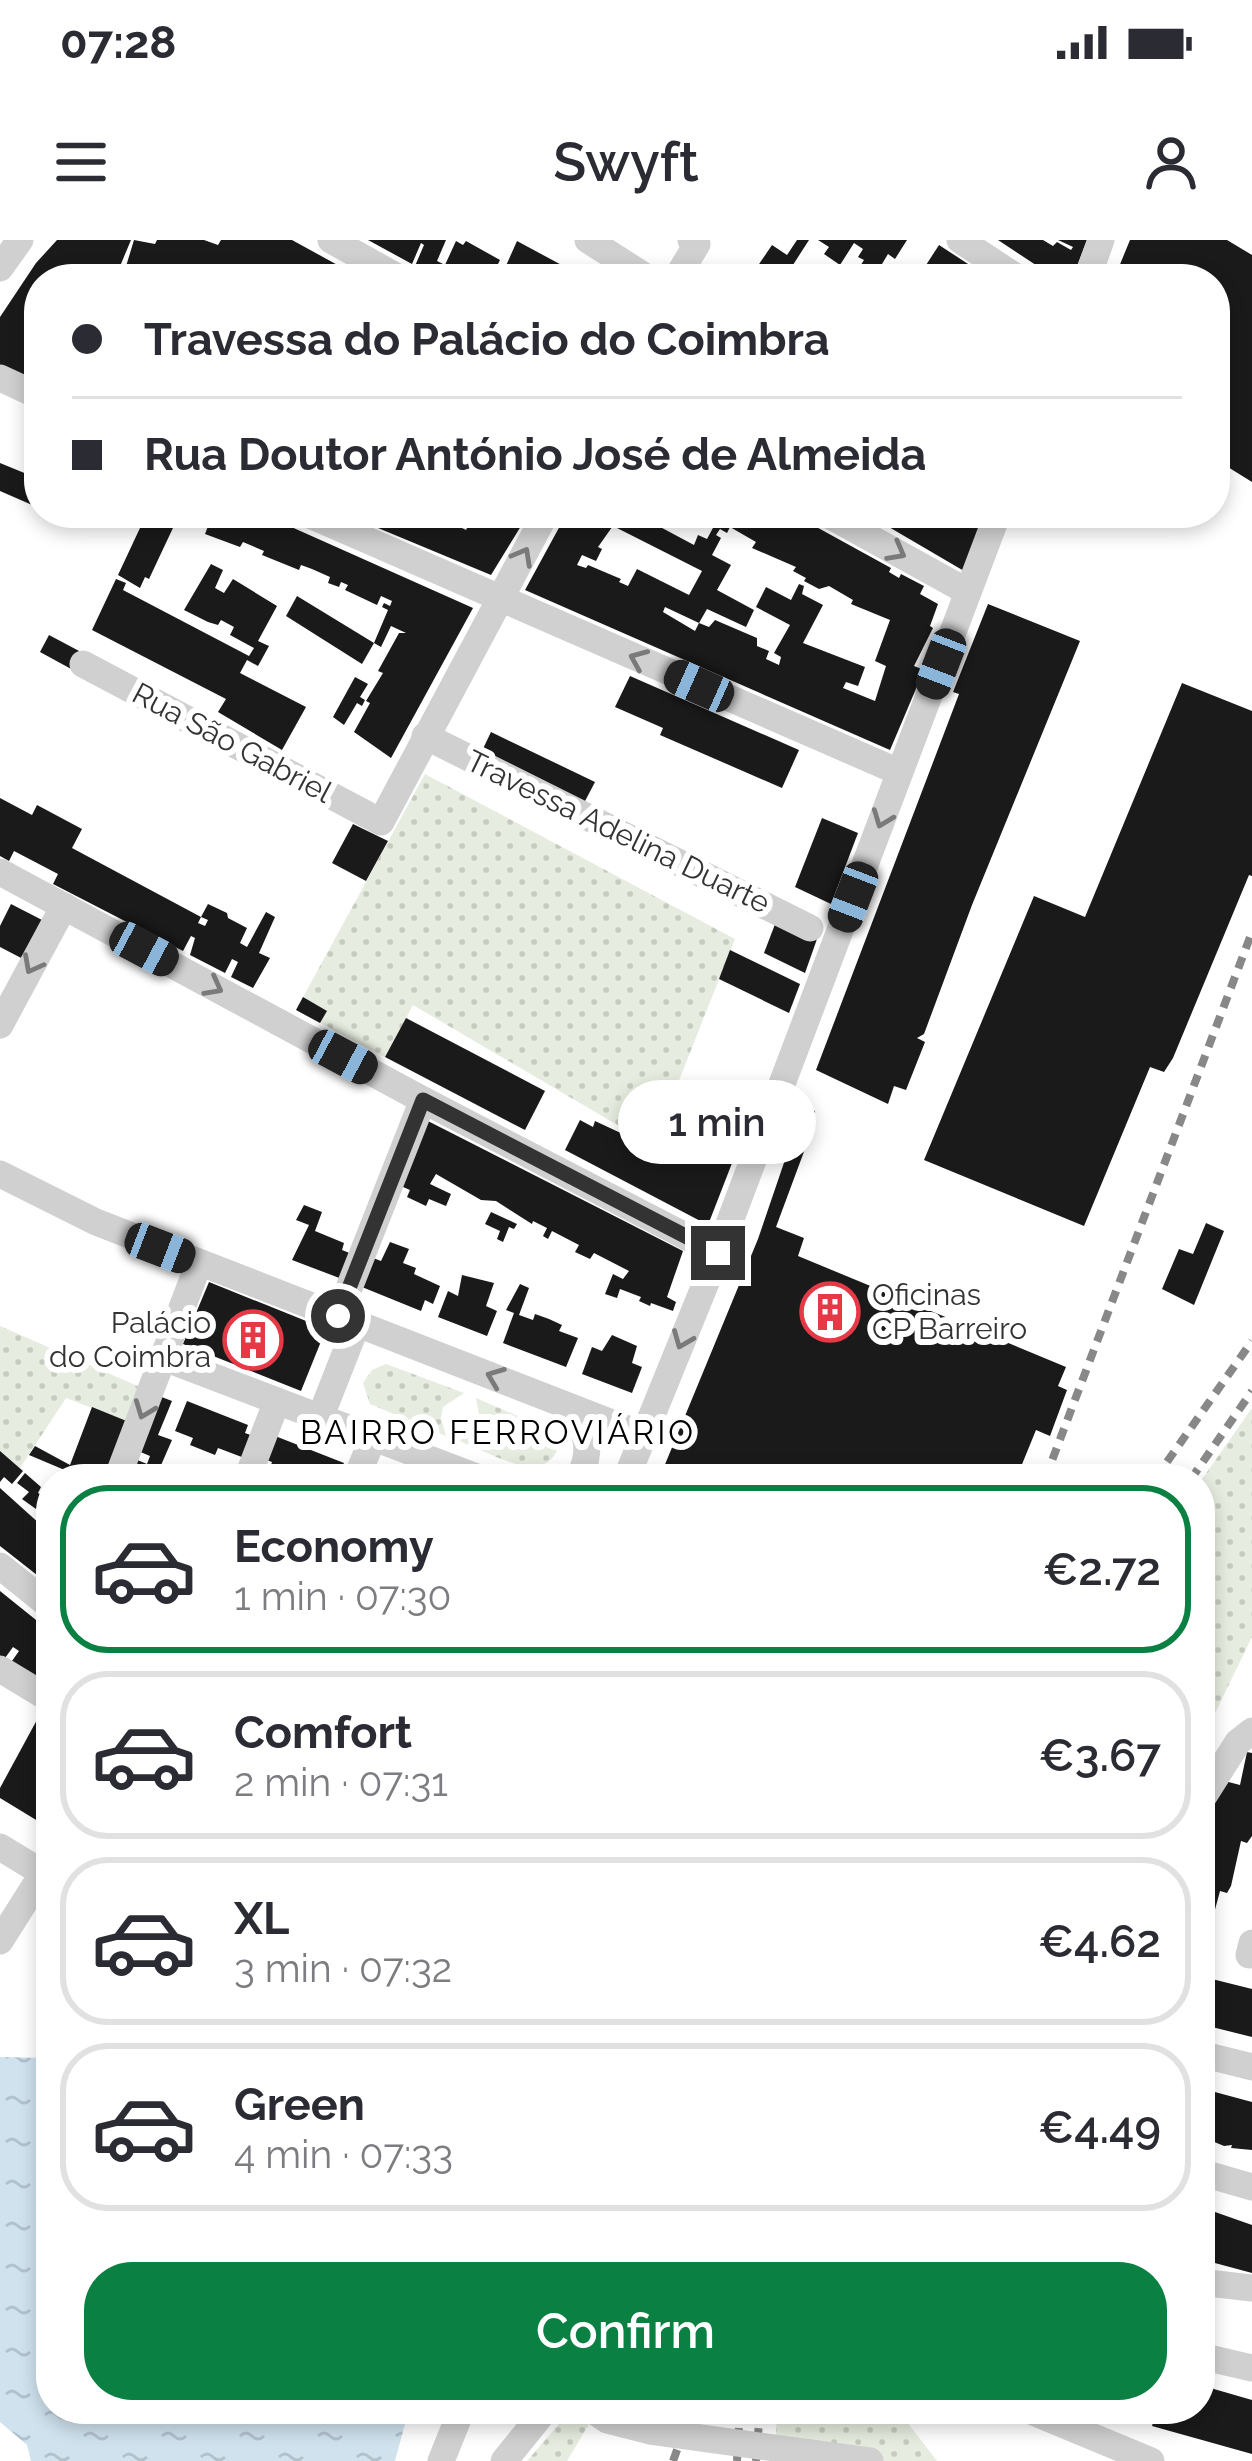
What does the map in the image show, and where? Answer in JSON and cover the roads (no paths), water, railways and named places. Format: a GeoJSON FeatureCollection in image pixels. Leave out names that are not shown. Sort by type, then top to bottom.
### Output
{"type":"FeatureCollection","features":[{"type":"Feature","properties":{"kind":"street"},"geometry":{"type":"LineString","coordinates":[[0,268],[20,240]]}},
{"type":"Feature","properties":{"kind":"street"},"geometry":{"type":"LineString","coordinates":[[331,240],[374,264]]}},
{"type":"Feature","properties":{"kind":"street"},"geometry":{"type":"LineString","coordinates":[[588,240],[626,264]]}},
{"type":"Feature","properties":{"kind":"street"},"geometry":{"type":"LineString","coordinates":[[960,240],[996,264]]}},
{"type":"Feature","properties":{"kind":"street"},"geometry":{"type":"LineString","coordinates":[[338,528],[899,772]]}},
{"type":"Feature","properties":{"kind":"street"},"geometry":{"type":"LineString","coordinates":[[425,736],[538,528]]}},
{"type":"Feature","properties":{"kind":"street"},"geometry":{"type":"LineString","coordinates":[[852,528],[968,592]]}},
{"type":"Feature","properties":{"kind":"street"},"geometry":{"type":"LineString","coordinates":[[632,1464],[718,1253],[992,528]]}},
{"type":"Feature","properties":{"kind":"street","name":"Rua São Gabriel"},"geometry":{"type":"LineString","coordinates":[[83,664],[381,822],[425,736]]}},
{"type":"Feature","properties":{"kind":"street","name":"Travessa Adelina Duarte"},"geometry":{"type":"LineString","coordinates":[[425,736],[810,928]]}},
{"type":"Feature","properties":{"kind":"street"},"geometry":{"type":"LineString","coordinates":[[0,872],[718,1253]]}},
{"type":"Feature","properties":{"kind":"street"},"geometry":{"type":"LineString","coordinates":[[0,1025],[64,906]]}},
{"type":"Feature","properties":{"kind":"street"},"geometry":{"type":"LineString","coordinates":[[320,1418],[347,1320],[423,1100]]}},
{"type":"Feature","properties":{"kind":"street"},"geometry":{"type":"LineString","coordinates":[[0,1174],[95,1222],[643,1435]]}},
{"type":"Feature","properties":{"kind":"street"},"geometry":{"type":"LineString","coordinates":[[123,1464],[200,1263]]}},
{"type":"Feature","properties":{"kind":"street"},"geometry":{"type":"LineString","coordinates":[[164,1358],[438,1464]]}},
{"type":"Feature","properties":{"kind":"street"},"geometry":{"type":"LineString","coordinates":[[253,1464],[277,1401]]}},
{"type":"Feature","properties":{"kind":"street"},"geometry":{"type":"LineString","coordinates":[[570,1407],[580,1419],[588,1450],[583,1464]]}},
{"type":"Feature","properties":{"kind":"street"},"geometry":{"type":"LineString","coordinates":[[362,1464],[373,1438]]}},
{"type":"Feature","properties":{"kind":"street"},"geometry":{"type":"LineString","coordinates":[[0,1566],[36,1595]]}},
{"type":"Feature","properties":{"kind":"street"},"geometry":{"type":"LineString","coordinates":[[0,1669],[36,1687]]}},
{"type":"Feature","properties":{"kind":"street"},"geometry":{"type":"LineString","coordinates":[[1215,1778],[1238,1742],[1252,1731]]}},
{"type":"Feature","properties":{"kind":"street"},"geometry":{"type":"LineString","coordinates":[[0,1847],[36,1869]]}},
{"type":"Feature","properties":{"kind":"street"},"geometry":{"type":"LineString","coordinates":[[0,1941],[36,1891]]}},
{"type":"Feature","properties":{"kind":"street"},"geometry":{"type":"LineString","coordinates":[[1215,2058],[1252,2067]]}},
{"type":"Feature","properties":{"kind":"street"},"geometry":{"type":"LineString","coordinates":[[1215,2176],[1252,2187]]}},
{"type":"Feature","properties":{"kind":"street"},"geometry":{"type":"LineString","coordinates":[[1215,2284],[1252,2288]]}},
{"type":"Feature","properties":{"kind":"street"},"geometry":{"type":"LineString","coordinates":[[1215,2359],[1252,2368]]}},
{"type":"Feature","properties":{"kind":"street"},"geometry":{"type":"LineString","coordinates":[[441,2461],[456,2424]]}},
{"type":"Feature","properties":{"kind":"street"},"geometry":{"type":"LineString","coordinates":[[504,2461],[534,2424]]}},
{"type":"Feature","properties":{"kind":"street"},"geometry":{"type":"LineString","coordinates":[[623,2424],[871,2461]]}},
{"type":"Feature","properties":{"kind":"street"},"geometry":{"type":"LineString","coordinates":[[1062,2424],[1151,2461]]}},
{"type":"Feature","properties":{"kind":"water"},"geometry":{"type":"Polygon","coordinates":[[[0,2057],[36,2058],[36,2424],[405,2424],[395,2461],[31,2461],[27,2445],[0,2422],[0,2057]]]}},
{"type":"Feature","properties":{"kind":"railway"},"geometry":{"type":"LineString","coordinates":[[1051,1464],[1252,932]]}},
{"type":"Feature","properties":{"kind":"railway"},"geometry":{"type":"LineString","coordinates":[[1166,1464],[1252,1341]]}},
{"type":"Feature","properties":{"kind":"railway"},"geometry":{"type":"LineString","coordinates":[[1201,1464],[1252,1391]]}},
{"type":"Feature","properties":{"kind":"railway"},"geometry":{"type":"LineString","coordinates":[[673,2461],[687,2424]]}},
{"type":"Feature","properties":{"kind":"railway"},"geometry":{"type":"LineString","coordinates":[[737,2461],[739,2424]]}},
{"type":"Feature","properties":{"kind":"railway"},"geometry":{"type":"LineString","coordinates":[[756,2461],[759,2424]]}},
{"type":"Feature","properties":{"kind":"place","name":"Oficinas CP Barreiro"},"geometry":{"type":"Point","coordinates":[830,1312]}},
{"type":"Feature","properties":{"kind":"place","name":"Palácio do Coimbra"},"geometry":{"type":"Point","coordinates":[253,1340]}},
{"type":"Feature","properties":{"kind":"district","name":"BAIRRO FERROVIÁRIO"},"geometry":{"type":"Point","coordinates":[498,1432]}}]}
